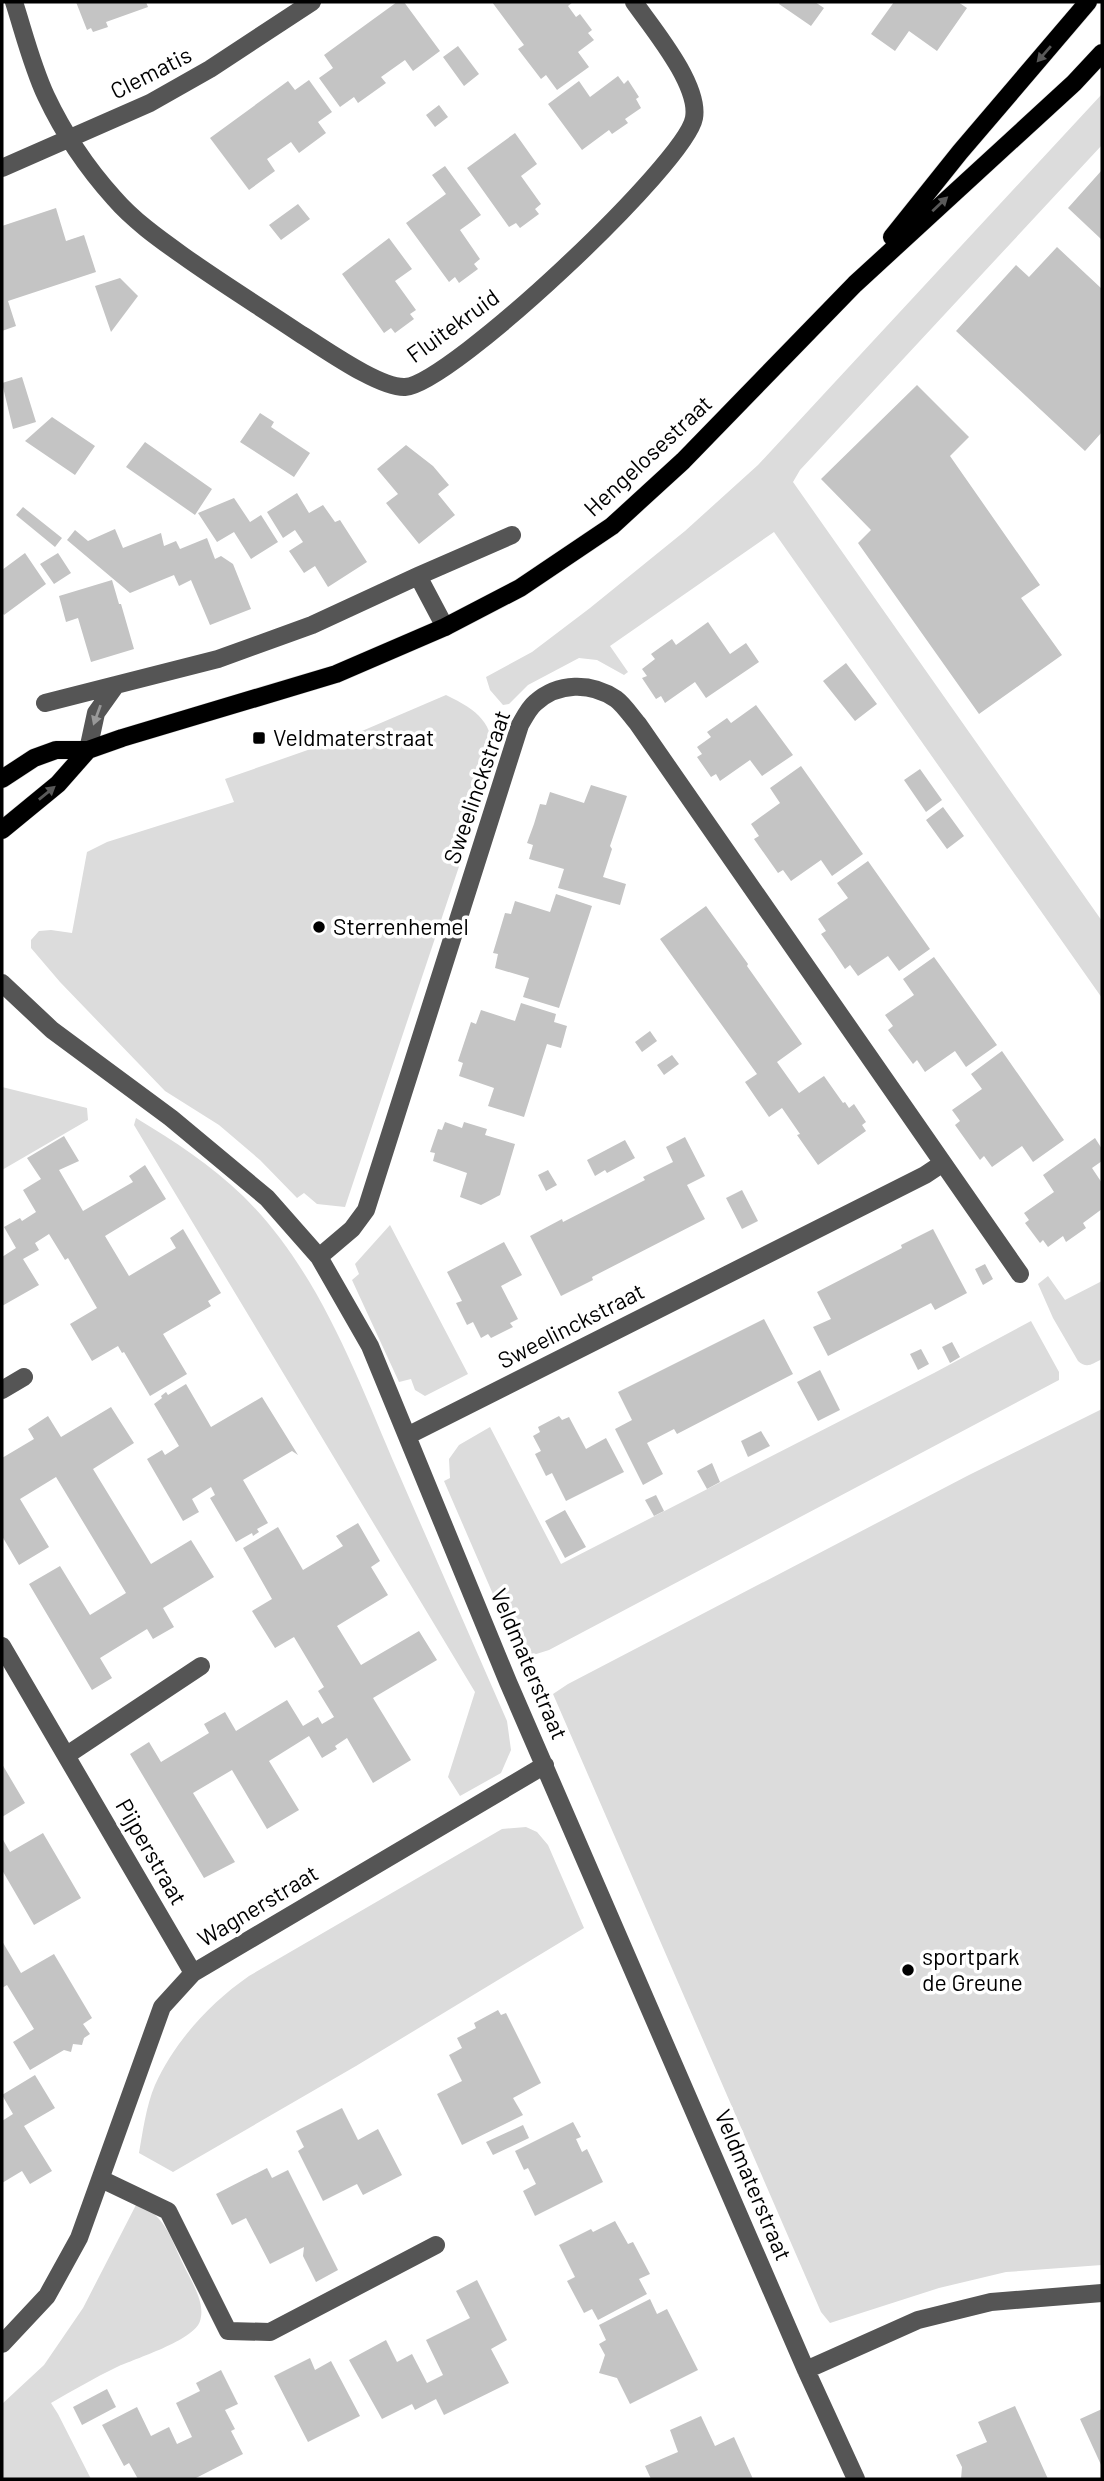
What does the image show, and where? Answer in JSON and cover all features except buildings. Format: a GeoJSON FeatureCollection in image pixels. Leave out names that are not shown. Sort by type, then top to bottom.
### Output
{"type":"FeatureCollection","features":[{"type":"Feature","properties":{"kind":"main road","name":"Hengelosestraat"},"geometry":{"type":"LineString","coordinates":[[855,284],[960,152],[1088,2]]}},
{"type":"Feature","properties":{"kind":"main road","name":"Hengelosestraat"},"geometry":{"type":"LineString","coordinates":[[2,779],[34,758],[57,750],[88,750],[336,674],[445,627],[520,588],[612,526],[683,461],[855,284],[1074,83],[1102,53]]}},
{"type":"Feature","properties":{"kind":"main road","name":"Hengelosestraat"},"geometry":{"type":"LineString","coordinates":[[2,830],[58,784],[88,750]]}},
{"type":"Feature","properties":{"kind":"street","name":"Fluitekruid"},"geometry":{"type":"LineString","coordinates":[[14,2],[46,95],[69,139],[114,198],[152,233],[213,277],[384,384],[406,387],[440,371],[503,323],[609,224],[669,160],[694,120],[695,99],[685,76],[634,2]]}},
{"type":"Feature","properties":{"kind":"street","name":"Clematis"},"geometry":{"type":"LineString","coordinates":[[2,168],[162,97],[220,63],[312,2]]}},
{"type":"Feature","properties":{"kind":"street"},"geometry":{"type":"LineString","coordinates":[[45,704],[218,659],[312,625],[512,536]]}},
{"type":"Feature","properties":{"kind":"street"},"geometry":{"type":"LineString","coordinates":[[418,576],[445,627]]}},
{"type":"Feature","properties":{"kind":"street","name":"Hengelosestraat"},"geometry":{"type":"LineString","coordinates":[[88,750],[96,713],[116,685]]}},
{"type":"Feature","properties":{"kind":"street","name":"Sweelinckstraat"},"geometry":{"type":"LineString","coordinates":[[319,1257],[352,1229],[366,1210],[520,725],[533,704],[550,693],[573,686],[591,687],[617,700],[638,724],[1020,1275]]}},
{"type":"Feature","properties":{"kind":"street","name":"Veldmaterstraat"},"geometry":{"type":"LineString","coordinates":[[2,983],[52,1030],[171,1118],[267,1198],[319,1257],[370,1346],[508,1682],[806,2370],[856,2479]]}},
{"type":"Feature","properties":{"kind":"street","name":"Sweelinckstraat"},"geometry":{"type":"LineString","coordinates":[[407,1436],[925,1175],[943,1163]]}},
{"type":"Feature","properties":{"kind":"street"},"geometry":{"type":"LineString","coordinates":[[2,1390],[24,1377]]}},
{"type":"Feature","properties":{"kind":"street","name":"Pijperstraat"},"geometry":{"type":"LineString","coordinates":[[2,1646],[193,1973]]}},
{"type":"Feature","properties":{"kind":"street"},"geometry":{"type":"LineString","coordinates":[[67,1755],[201,1666]]}},
{"type":"Feature","properties":{"kind":"street","name":"Wagnerstraat"},"geometry":{"type":"LineString","coordinates":[[2,2344],[47,2295],[79,2238],[162,2007],[193,1973],[545,1765]]}},
{"type":"Feature","properties":{"kind":"street"},"geometry":{"type":"LineString","coordinates":[[101,2179],[168,2211],[228,2331],[270,2332],[436,2245]]}},
{"type":"Feature","properties":{"kind":"street"},"geometry":{"type":"LineString","coordinates":[[806,2370],[919,2320],[991,2302],[1102,2293]]}},
{"type":"Feature","properties":{"kind":"shaded area"},"geometry":{"type":"Polygon","coordinates":[[[1102,94],[1102,145],[800,470],[793,482],[1102,921],[1102,998],[774,532],[610,646],[628,672],[624,675],[597,660],[579,658],[528,685],[509,704],[503,705],[490,690],[486,677],[532,652],[590,608],[685,531],[758,465],[1102,94]]]}},
{"type":"Feature","properties":{"kind":"shaded area"},"geometry":{"type":"Polygon","coordinates":[[[446,695],[468,707],[483,721],[491,739],[493,765],[345,1207],[317,1204],[304,1193],[297,1198],[260,1160],[219,1125],[165,1091],[60,982],[31,948],[31,940],[39,931],[72,933],[87,852],[107,842],[234,802],[225,779],[362,731],[446,695]]]}},
{"type":"Feature","properties":{"kind":"shaded area"},"geometry":{"type":"Polygon","coordinates":[[[2,1087],[87,1108],[88,1120],[2,1170],[2,1087]]]}},
{"type":"Feature","properties":{"kind":"shaded area"},"geometry":{"type":"Polygon","coordinates":[[[136,1118],[192,1154],[243,1196],[294,1258],[334,1326],[507,1721],[511,1750],[501,1773],[460,1796],[448,1777],[475,1692],[134,1125],[136,1118]]]}},
{"type":"Feature","properties":{"kind":"shaded area"},"geometry":{"type":"Polygon","coordinates":[[[390,1225],[468,1374],[425,1396],[415,1390],[411,1379],[399,1382],[352,1280],[359,1274],[355,1264],[390,1225]]]}},
{"type":"Feature","properties":{"kind":"shaded area"},"geometry":{"type":"Polygon","coordinates":[[[1048,1276],[1065,1300],[1102,1281],[1102,1359],[1087,1365],[1078,1361],[1053,1318],[1038,1284],[1048,1276]]]}},
{"type":"Feature","properties":{"kind":"shaded area"},"geometry":{"type":"Polygon","coordinates":[[[1031,1321],[1059,1372],[1059,1380],[549,1650],[530,1656],[518,1652],[444,1481],[450,1478],[449,1459],[459,1445],[490,1427],[561,1564],[1031,1321]]]}},
{"type":"Feature","properties":{"kind":"shaded area","name":"sportpark de Greune"},"geometry":{"type":"Polygon","coordinates":[[[1102,1409],[1102,2265],[1006,2272],[939,2288],[830,2323],[821,2312],[553,1694],[969,1475],[1102,1409]]]}},
{"type":"Feature","properties":{"kind":"shaded area"},"geometry":{"type":"Polygon","coordinates":[[[526,1827],[537,1832],[548,1845],[584,1928],[356,2066],[173,2172],[139,2153],[149,2101],[163,2069],[183,2038],[221,1998],[249,1976],[502,1829],[526,1827]]]}},
{"type":"Feature","properties":{"kind":"shaded area"},"geometry":{"type":"Polygon","coordinates":[[[137,2203],[155,2215],[171,2237],[194,2285],[201,2307],[200,2321],[196,2328],[176,2342],[117,2367],[51,2403],[91,2479],[2,2479],[2,2404],[44,2365],[83,2308],[137,2203]]]}},
{"type":"Feature","properties":{"kind":"place","name":"Veldmaterstraat"},"geometry":{"type":"Point","coordinates":[259,738]}},
{"type":"Feature","properties":{"kind":"place","name":"Sterrenhemel"},"geometry":{"type":"Point","coordinates":[319,927]}},
{"type":"Feature","properties":{"kind":"place","name":"sportpark de Greune"},"geometry":{"type":"Point","coordinates":[908,1970]}}]}
